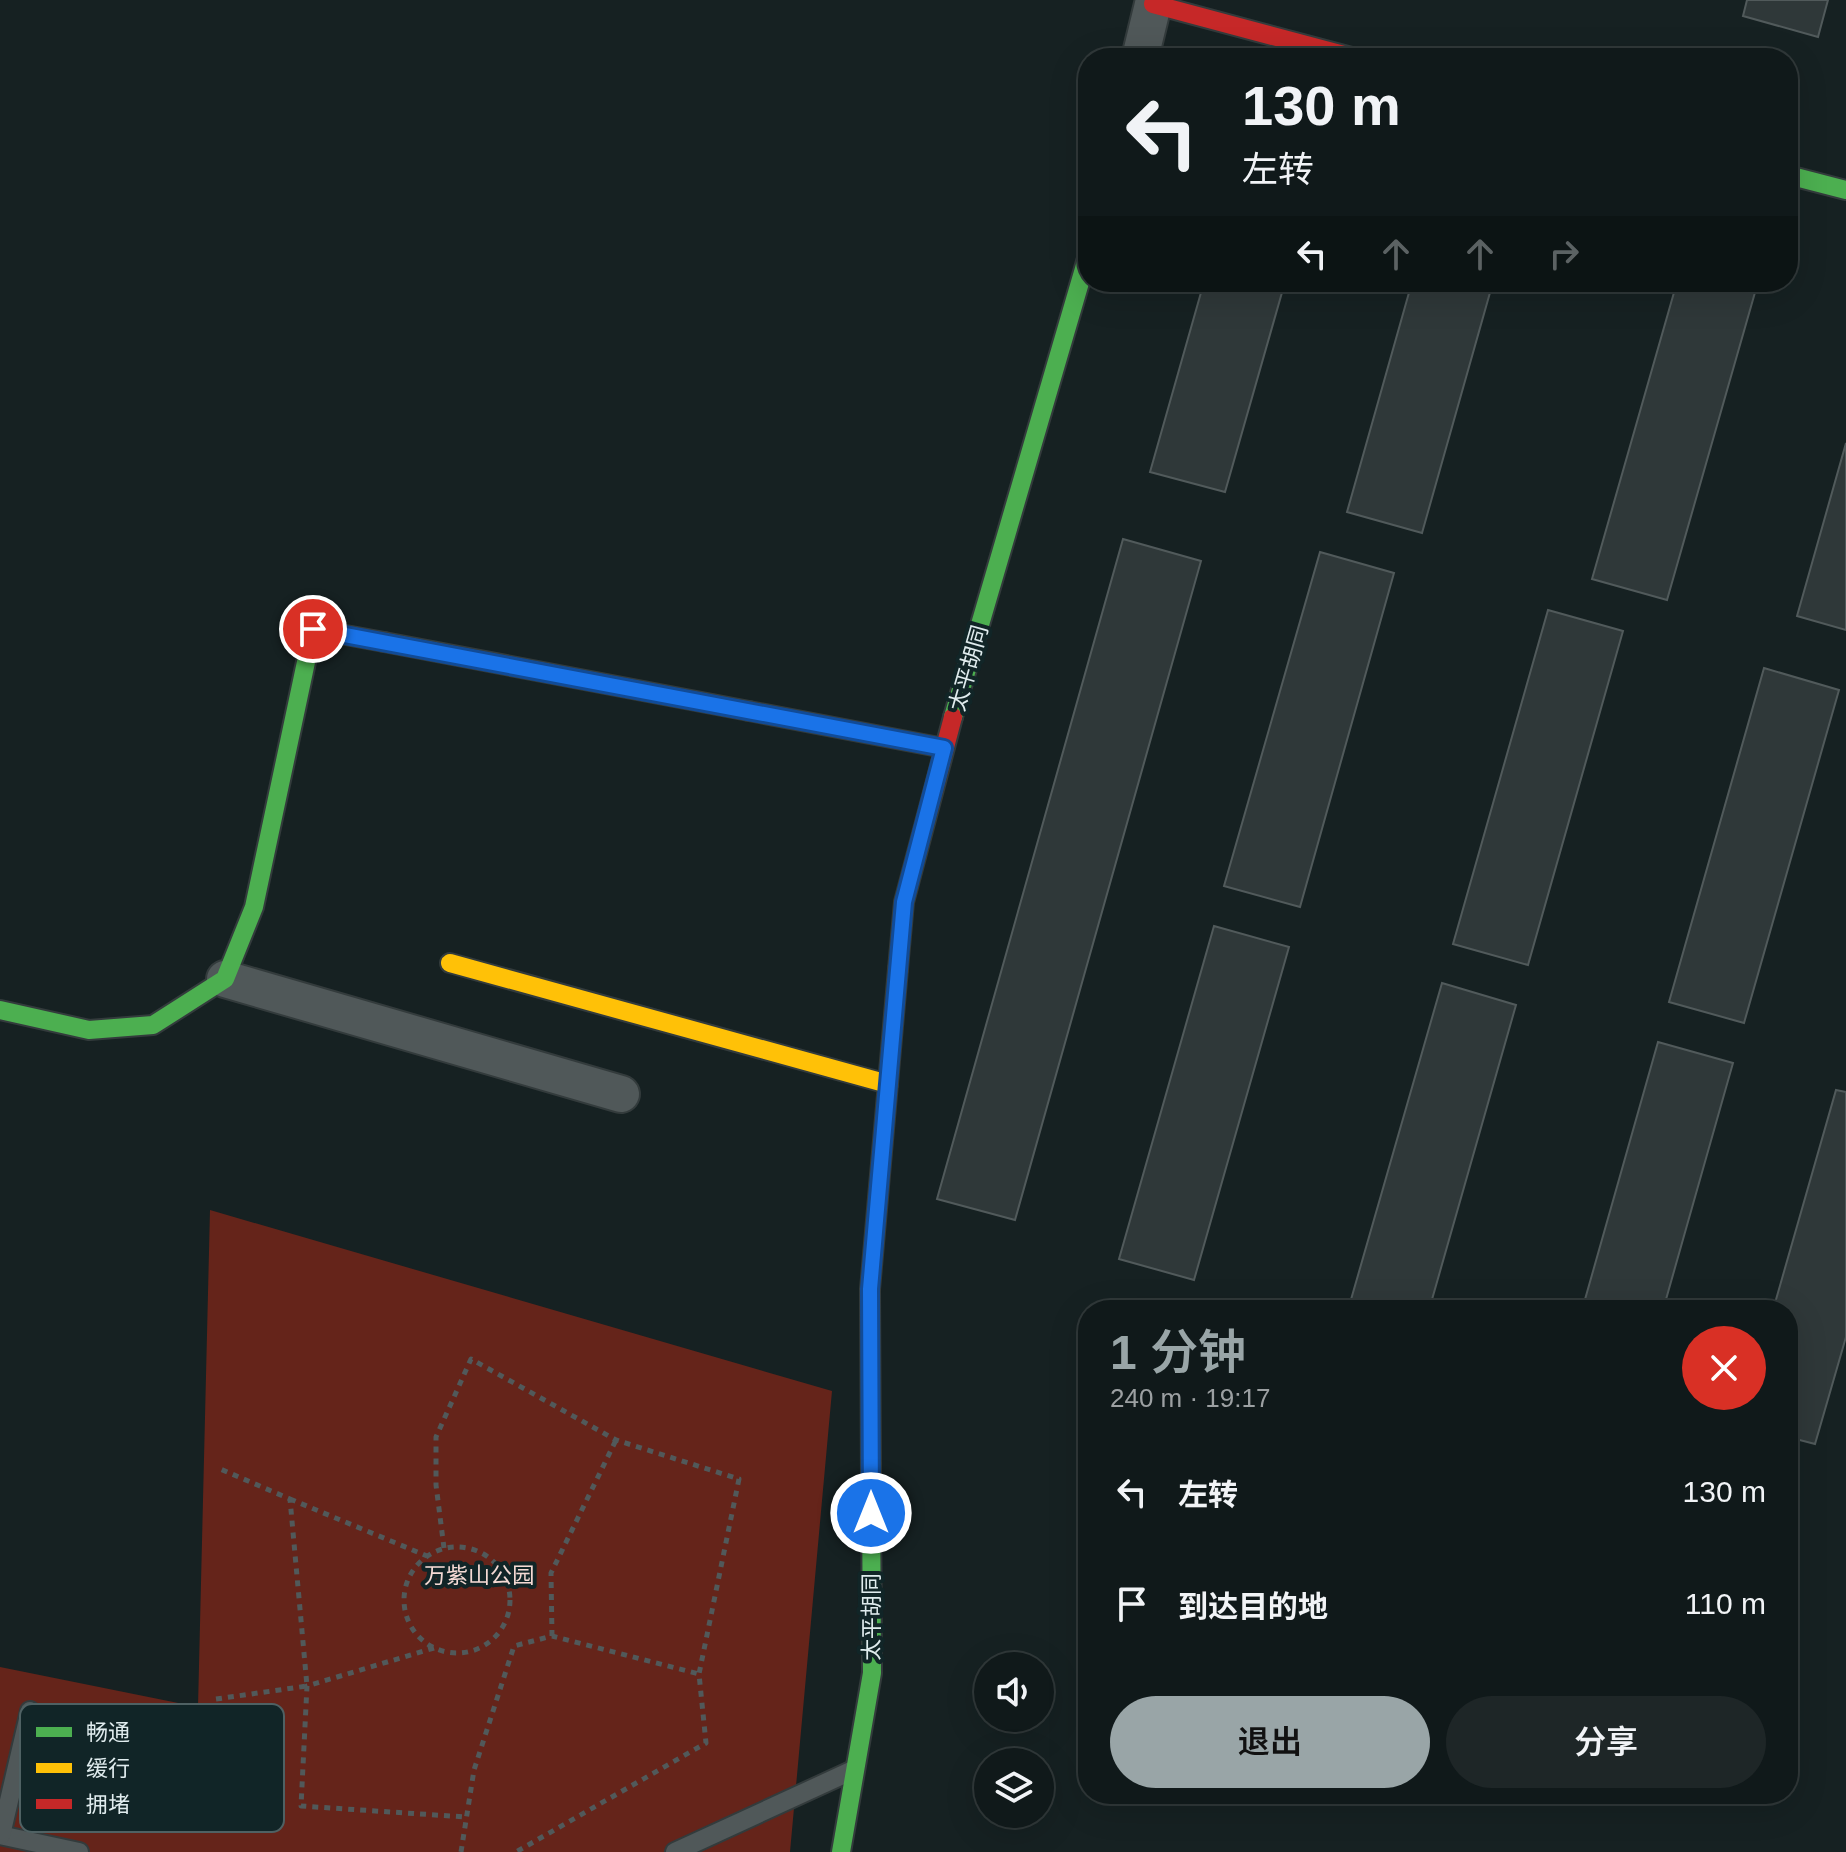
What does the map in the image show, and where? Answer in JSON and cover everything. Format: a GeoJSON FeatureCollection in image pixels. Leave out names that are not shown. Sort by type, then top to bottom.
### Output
{"type":"FeatureCollection","features":[{"type":"Feature","properties":{"kind":"street"},"geometry":{"type":"LineString","coordinates":[[1142,48],[1154,2],[1319,48]]}},
{"type":"Feature","properties":{"kind":"street"},"geometry":{"type":"LineString","coordinates":[[1798,178],[1846,190]]}},
{"type":"Feature","properties":{"kind":"street","name":"太平胡同"},"geometry":{"type":"LineString","coordinates":[[841,1852],[858,1768],[872,1673],[870,1289],[904,902],[944,748],[1078,289]]}},
{"type":"Feature","properties":{"kind":"street"},"geometry":{"type":"LineString","coordinates":[[0,1010],[89,1030],[153,1025],[225,979],[254,907],[313,629],[944,748]]}},
{"type":"Feature","properties":{"kind":"street"},"geometry":{"type":"LineString","coordinates":[[450,963],[888,1084]]}},
{"type":"Feature","properties":{"kind":"street"},"geometry":{"type":"LineString","coordinates":[[225,979],[621,1094]]}},
{"type":"Feature","properties":{"kind":"lane"},"geometry":{"type":"LineString","coordinates":[[20,1752],[0,1835],[79,1852]]}},
{"type":"Feature","properties":{"kind":"lane"},"geometry":{"type":"LineString","coordinates":[[675,1852],[858,1768]]}},
{"type":"Feature","properties":{"kind":"path"},"geometry":{"type":"LineString","coordinates":[[444,1548],[436,1485],[436,1437],[471,1359],[616,1440],[739,1479],[699,1674],[706,1743],[516,1852]]}},
{"type":"Feature","properties":{"kind":"path"},"geometry":{"type":"LineString","coordinates":[[552,1636],[551,1573],[616,1440]]}},
{"type":"Feature","properties":{"kind":"path"},"geometry":{"type":"LineString","coordinates":[[218,1468],[427,1556]]}},
{"type":"Feature","properties":{"kind":"path"},"geometry":{"type":"LineString","coordinates":[[290,1499],[307,1686],[301,1806],[466,1817]]}},
{"type":"Feature","properties":{"kind":"path"},"geometry":{"type":"LineString","coordinates":[[462,1547],[480,1552],[493,1561],[504,1575],[510,1607],[505,1623],[483,1647],[450,1653],[434,1648],[414,1630],[404,1605],[406,1586],[414,1569],[427,1556],[444,1548],[462,1547]]}},
{"type":"Feature","properties":{"kind":"path"},"geometry":{"type":"LineString","coordinates":[[461,1852],[474,1770],[514,1646],[552,1636],[699,1674]]}},
{"type":"Feature","properties":{"kind":"path"},"geometry":{"type":"LineString","coordinates":[[216,1699],[307,1686],[434,1648]]}},
{"type":"Feature","properties":{"kind":"green space","name":"万紫山公园"},"geometry":{"type":"Polygon","coordinates":[[[210,1210],[832,1391],[790,1852],[0,1852],[0,1667],[183,1704],[20,1704],[20,1832],[284,1832],[284,1704],[198,1704],[210,1210]]]}},
{"type":"Feature","properties":{"kind":"building"},"geometry":{"type":"Polygon","coordinates":[[[1747,0],[1828,0],[1818,37],[1743,16],[1747,0]]]}},
{"type":"Feature","properties":{"kind":"building"},"geometry":{"type":"Polygon","coordinates":[[[1201,292],[1282,292],[1225,492],[1150,472],[1201,292]]]}},
{"type":"Feature","properties":{"kind":"building"},"geometry":{"type":"Polygon","coordinates":[[[1409,292],[1490,292],[1422,533],[1347,512],[1409,292]]]}},
{"type":"Feature","properties":{"kind":"building"},"geometry":{"type":"Polygon","coordinates":[[[1674,292],[1755,292],[1667,600],[1592,579],[1674,292]]]}},
{"type":"Feature","properties":{"kind":"building"},"geometry":{"type":"Polygon","coordinates":[[[1846,443],[1846,630],[1797,616],[1846,443]]]}},
{"type":"Feature","properties":{"kind":"building"},"geometry":{"type":"Polygon","coordinates":[[[1123,539],[1201,561],[1015,1220],[937,1199],[1123,539]]]}},
{"type":"Feature","properties":{"kind":"building"},"geometry":{"type":"Polygon","coordinates":[[[1320,552],[1394,573],[1300,907],[1224,886],[1320,552]]]}},
{"type":"Feature","properties":{"kind":"building"},"geometry":{"type":"Polygon","coordinates":[[[1548,610],[1623,631],[1528,965],[1453,944],[1548,610]]]}},
{"type":"Feature","properties":{"kind":"building"},"geometry":{"type":"Polygon","coordinates":[[[1764,668],[1839,690],[1744,1023],[1669,1002],[1764,668]]]}},
{"type":"Feature","properties":{"kind":"building"},"geometry":{"type":"Polygon","coordinates":[[[1214,926],[1289,947],[1194,1280],[1119,1259],[1214,926]]]}},
{"type":"Feature","properties":{"kind":"building"},"geometry":{"type":"Polygon","coordinates":[[[1442,983],[1516,1005],[1432,1300],[1351,1300],[1442,983]]]}},
{"type":"Feature","properties":{"kind":"building"},"geometry":{"type":"Polygon","coordinates":[[[1658,1042],[1733,1063],[1666,1300],[1585,1300],[1658,1042]]]}},
{"type":"Feature","properties":{"kind":"building"},"geometry":{"type":"Polygon","coordinates":[[[1836,1090],[1846,1092],[1846,1337],[1815,1444],[1798,1440],[1798,1300],[1776,1300],[1836,1090]]]}},
{"type":"Feature","properties":{"kind":"traffic: fast"},"geometry":{"type":"LineString","coordinates":[[1798,178],[1846,190]]}},
{"type":"Feature","properties":{"kind":"traffic: fast"},"geometry":{"type":"LineString","coordinates":[[953,717],[1078,289]]}},
{"type":"Feature","properties":{"kind":"traffic: fast"},"geometry":{"type":"LineString","coordinates":[[0,1010],[89,1030],[153,1025],[225,979],[254,907],[313,629],[384,642]]}},
{"type":"Feature","properties":{"kind":"traffic: fast"},"geometry":{"type":"LineString","coordinates":[[749,711],[944,748]]}},
{"type":"Feature","properties":{"kind":"traffic: fast"},"geometry":{"type":"LineString","coordinates":[[841,1852],[872,1673],[870,1289],[898,969]]}},
{"type":"Feature","properties":{"kind":"traffic: slow"},"geometry":{"type":"LineString","coordinates":[[384,642],[749,711]]}},
{"type":"Feature","properties":{"kind":"traffic: slow"},"geometry":{"type":"LineString","coordinates":[[450,963],[888,1084]]}},
{"type":"Feature","properties":{"kind":"traffic: jam"},"geometry":{"type":"LineString","coordinates":[[1153,4],[1318,48]]}},
{"type":"Feature","properties":{"kind":"traffic: jam"},"geometry":{"type":"LineString","coordinates":[[898,969],[904,902],[953,717]]}},
{"type":"Feature","properties":{"kind":"route"},"geometry":{"type":"LineString","coordinates":[[313,629],[944,748],[904,902],[870,1289],[871,1513]]}}]}
